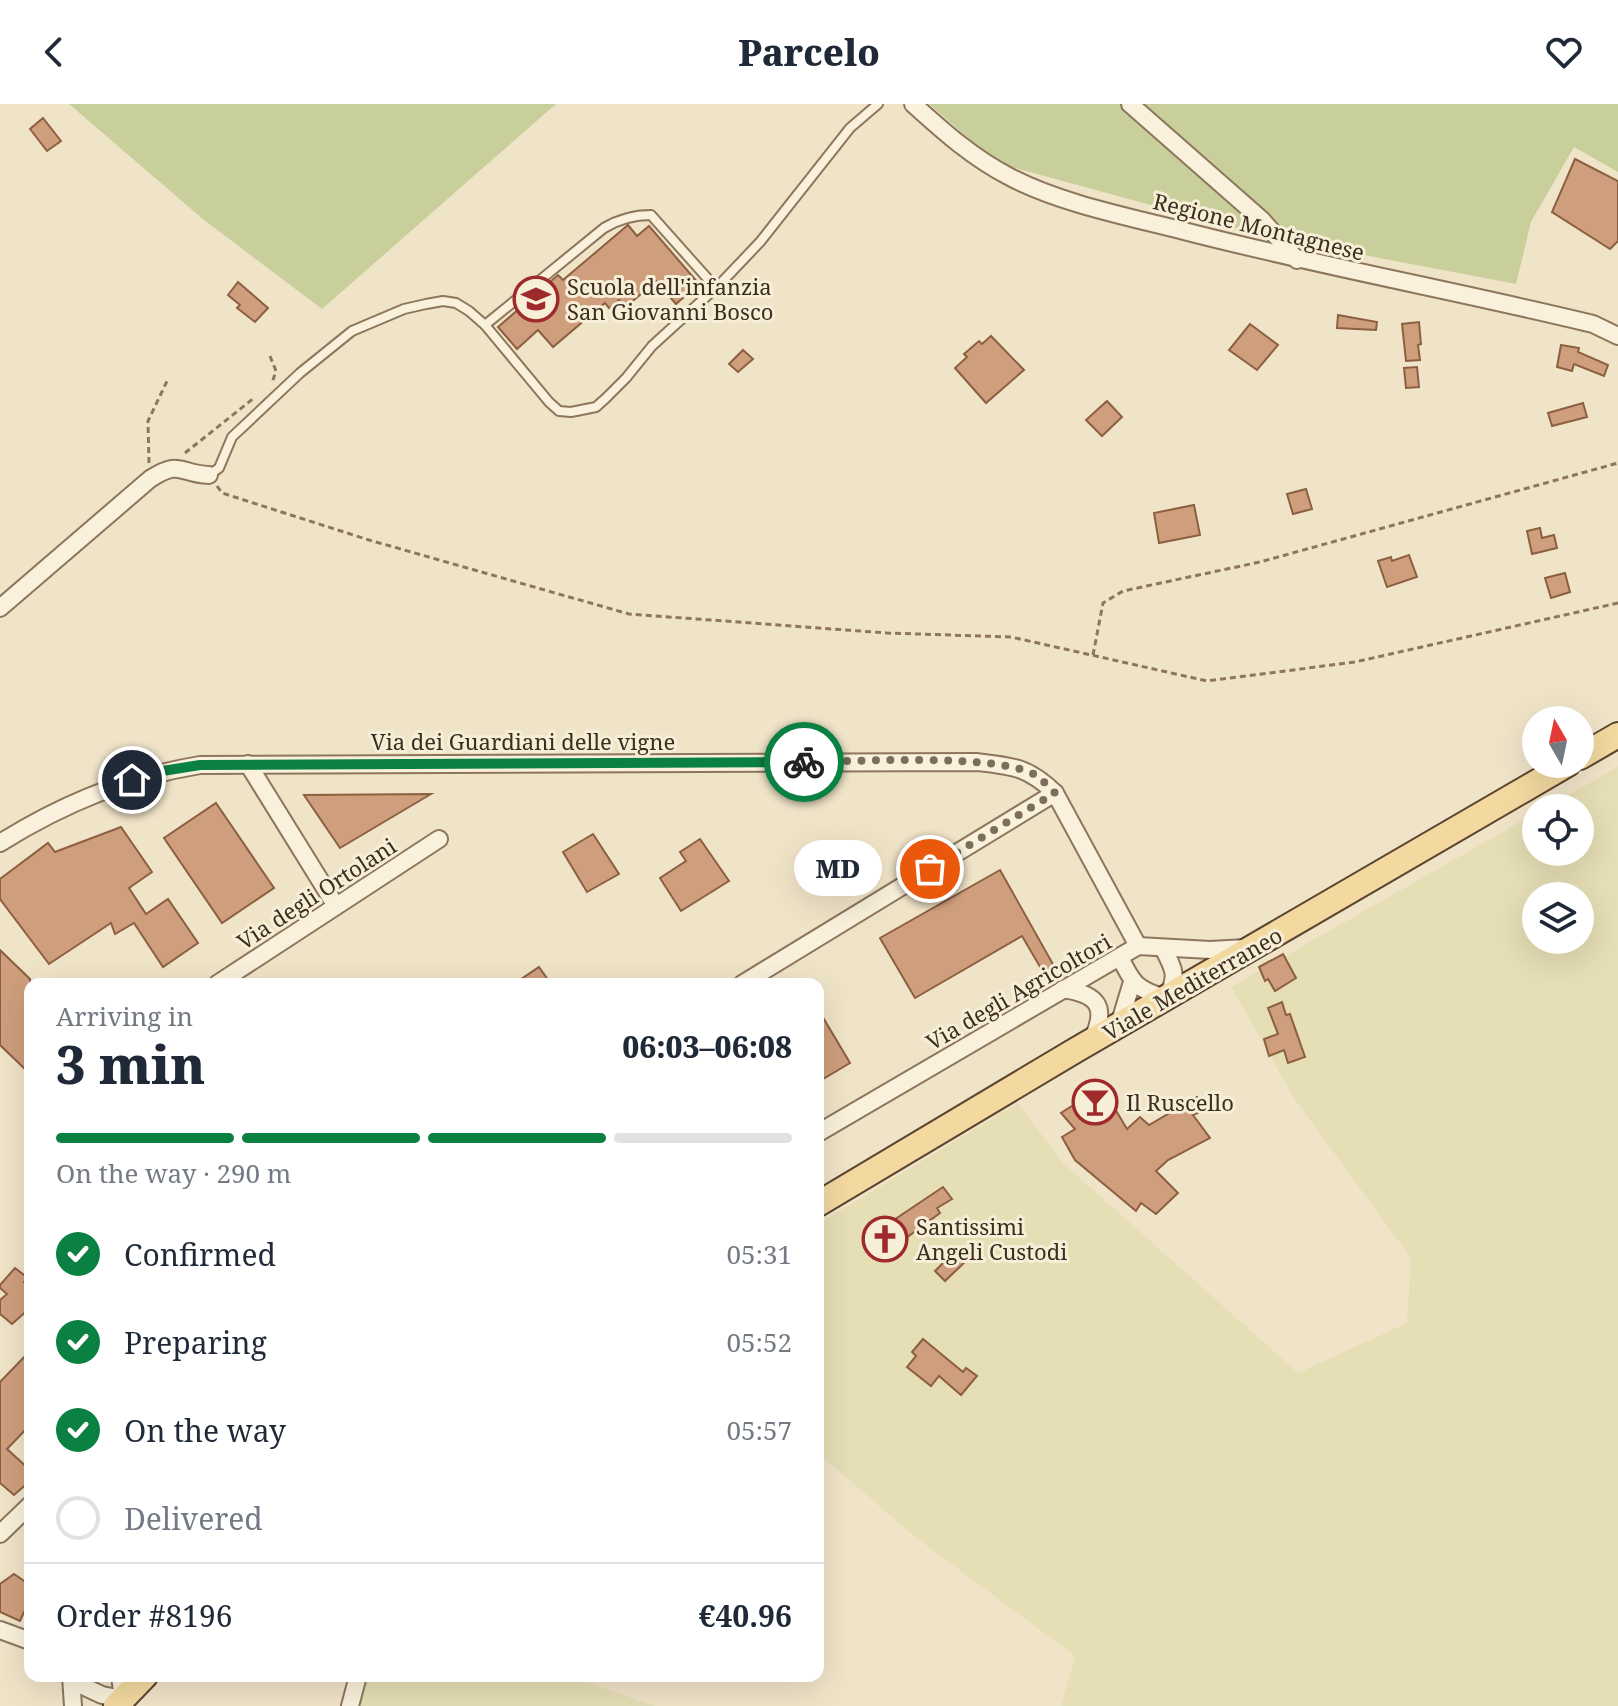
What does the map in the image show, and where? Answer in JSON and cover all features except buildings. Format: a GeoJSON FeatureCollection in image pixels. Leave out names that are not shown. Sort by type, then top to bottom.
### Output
{"type":"FeatureCollection","features":[{"type":"Feature","properties":{"kind":"main road"},"geometry":{"type":"LineString","coordinates":[[1594,749],[1618,735]]}},
{"type":"Feature","properties":{"kind":"main road","name":"Viale Mediterraneo"},"geometry":{"type":"LineString","coordinates":[[824,1200],[1092,1040],[1544,778]]}},
{"type":"Feature","properties":{"kind":"main road"},"geometry":{"type":"LineString","coordinates":[[119,1694],[136,1682]]}},
{"type":"Feature","properties":{"kind":"street","name":"Regione Montagnese"},"geometry":{"type":"LineString","coordinates":[[913,104],[969,153],[1013,179],[1091,207],[1297,260],[1593,324],[1618,336]]}},
{"type":"Feature","properties":{"kind":"street"},"geometry":{"type":"LineString","coordinates":[[1130,104],[1262,220],[1297,260]]}},
{"type":"Feature","properties":{"kind":"street"},"geometry":{"type":"LineString","coordinates":[[0,608],[166,468],[179,467],[197,475],[209,475]]}},
{"type":"Feature","properties":{"kind":"street","name":"Via dei Guardiani delle vigne"},"geometry":{"type":"LineString","coordinates":[[0,843],[31,823],[85,797],[156,772],[200,765],[977,762],[1011,766],[1037,776],[1055,793]]}},
{"type":"Feature","properties":{"kind":"street"},"geometry":{"type":"LineString","coordinates":[[248,764],[336,906]]}},
{"type":"Feature","properties":{"kind":"street"},"geometry":{"type":"LineString","coordinates":[[752,978],[1055,793],[1138,946]]}},
{"type":"Feature","properties":{"kind":"street","name":"Via degli Ortolani"},"geometry":{"type":"LineString","coordinates":[[226,978],[439,839]]}},
{"type":"Feature","properties":{"kind":"street","name":"Via degli Agricoltori"},"geometry":{"type":"LineString","coordinates":[[824,1129],[1138,946],[1210,950],[1255,947]]}},
{"type":"Feature","properties":{"kind":"street"},"geometry":{"type":"LineString","coordinates":[[1120,957],[1132,982],[1148,993],[1166,998],[1175,984],[1174,968],[1163,948]]}},
{"type":"Feature","properties":{"kind":"street"},"geometry":{"type":"LineString","coordinates":[[1119,1025],[1132,982]]}},
{"type":"Feature","properties":{"kind":"street"},"geometry":{"type":"LineString","coordinates":[[1063,989],[1083,992],[1095,1001],[1101,1023],[1092,1040]]}},
{"type":"Feature","properties":{"kind":"street"},"geometry":{"type":"LineString","coordinates":[[0,1534],[24,1511]]}},
{"type":"Feature","properties":{"kind":"street"},"geometry":{"type":"LineString","coordinates":[[0,1630],[24,1639]]}},
{"type":"Feature","properties":{"kind":"street"},"geometry":{"type":"LineString","coordinates":[[71,1682],[73,1706]]}},
{"type":"Feature","properties":{"kind":"street"},"geometry":{"type":"LineString","coordinates":[[77,1682],[102,1695],[119,1694]]}},
{"type":"Feature","properties":{"kind":"street"},"geometry":{"type":"LineString","coordinates":[[350,1706],[356,1682]]}},
{"type":"Feature","properties":{"kind":"lane"},"geometry":{"type":"LineString","coordinates":[[209,475],[219,468],[232,437],[300,373],[352,331],[404,309],[443,301],[456,303],[485,325],[559,411],[584,411],[596,407],[626,378],[652,346],[716,288],[760,242],[850,128],[878,104]]}},
{"type":"Feature","properties":{"kind":"lane"},"geometry":{"type":"LineString","coordinates":[[485,325],[604,228],[637,215],[651,215],[716,288]]}},
{"type":"Feature","properties":{"kind":"path"},"geometry":{"type":"LineString","coordinates":[[270,356],[276,371],[270,386]]}},
{"type":"Feature","properties":{"kind":"path"},"geometry":{"type":"LineString","coordinates":[[150,479],[148,421],[168,379]]}},
{"type":"Feature","properties":{"kind":"path"},"geometry":{"type":"LineString","coordinates":[[166,468],[258,395]]}},
{"type":"Feature","properties":{"kind":"path"},"geometry":{"type":"LineString","coordinates":[[1093,656],[1103,603],[1123,591],[1260,562],[1618,463]]}},
{"type":"Feature","properties":{"kind":"path"},"geometry":{"type":"LineString","coordinates":[[209,475],[222,493],[369,540],[629,614],[887,633],[1011,637],[1207,681],[1355,662],[1618,603]]}},
{"type":"Feature","properties":{"kind":"shaded area"},"geometry":{"type":"Polygon","coordinates":[[[1618,767],[1618,1706],[1061,1706],[1075,1656],[914,1536],[824,1458],[824,1220],[1018,1103],[1063,1163],[1298,1373],[1407,1323],[1411,1258],[1296,1101],[1231,987],[1522,821],[1522,866],[1594,866],[1594,794],[1571,794],[1618,767]]]}},
{"type":"Feature","properties":{"kind":"shaded area"},"geometry":{"type":"Polygon","coordinates":[[[355,1682],[586,1682],[655,1706],[344,1706],[355,1682]]]}},
{"type":"Feature","properties":{"kind":"green space"},"geometry":{"type":"Polygon","coordinates":[[[69,104],[556,104],[322,309],[204,220],[69,104]]]}},
{"type":"Feature","properties":{"kind":"green space"},"geometry":{"type":"Polygon","coordinates":[[[929,104],[1618,104],[1618,172],[1574,147],[1531,222],[1516,284],[1264,236],[997,163],[929,104]]]}},
{"type":"Feature","properties":{"kind":"way so far"},"geometry":{"type":"LineString","coordinates":[[804,762],[977,762],[1011,766],[1037,776],[1055,793],[930,869]]}},
{"type":"Feature","properties":{"kind":"place","name":"Scuola dell'infanzia San Giovanni Bosco"},"geometry":{"type":"Point","coordinates":[536,299]}},
{"type":"Feature","properties":{"kind":"place","name":"MD"},"geometry":{"type":"Point","coordinates":[930,869]}},
{"type":"Feature","properties":{"kind":"place","name":"Il Ruscello"},"geometry":{"type":"Point","coordinates":[1095,1102]}},
{"type":"Feature","properties":{"kind":"place","name":"Santissimi Angeli Custodi"},"geometry":{"type":"Point","coordinates":[885,1239]}},
{"type":"Feature","properties":{"kind":"route"},"geometry":{"type":"LineString","coordinates":[[132,780],[156,772],[200,765],[804,762]]}}]}
